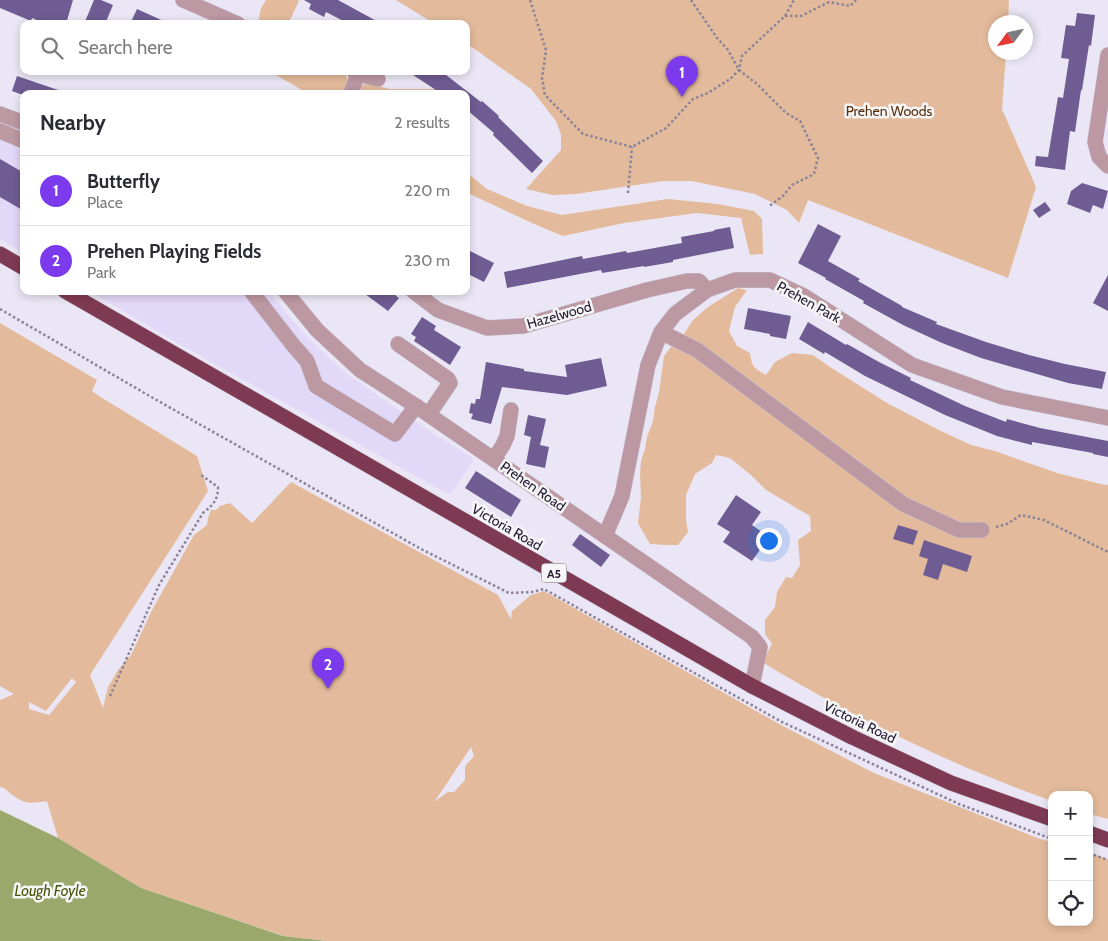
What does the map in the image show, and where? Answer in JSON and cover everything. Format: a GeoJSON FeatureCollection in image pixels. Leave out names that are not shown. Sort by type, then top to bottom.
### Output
{"type":"FeatureCollection","features":[{"type":"Feature","properties":{"kind":"highway"},"geometry":{"type":"LineString","coordinates":[[0,254],[20,266]]}},
{"type":"Feature","properties":{"kind":"highway","name":"Victoria Road"},"geometry":{"type":"LineString","coordinates":[[72,295],[752,686],[852,737],[951,784],[1048,818]]}},
{"type":"Feature","properties":{"kind":"highway"},"geometry":{"type":"LineString","coordinates":[[1093,834],[1108,840]]}},
{"type":"Feature","properties":{"kind":"street"},"geometry":{"type":"LineString","coordinates":[[183,0],[229,20]]}},
{"type":"Feature","properties":{"kind":"street"},"geometry":{"type":"LineString","coordinates":[[1104,162],[1095,142],[1108,55]]}},
{"type":"Feature","properties":{"kind":"street"},"geometry":{"type":"LineString","coordinates":[[352,90],[356,75]]}},
{"type":"Feature","properties":{"kind":"street"},"geometry":{"type":"LineString","coordinates":[[363,75],[378,79]]}},
{"type":"Feature","properties":{"kind":"street"},"geometry":{"type":"LineString","coordinates":[[0,114],[20,122]]}},
{"type":"Feature","properties":{"kind":"street"},"geometry":{"type":"LineString","coordinates":[[0,131],[20,139]]}},
{"type":"Feature","properties":{"kind":"street","name":"Prehen Park"},"geometry":{"type":"LineString","coordinates":[[605,536],[622,496],[648,364],[662,332],[675,314],[707,290],[735,280],[770,280],[804,296],[912,365],[1002,397],[1108,418]]}},
{"type":"Feature","properties":{"kind":"street","name":"Hazelwood"},"geometry":{"type":"LineString","coordinates":[[418,295],[438,310],[487,328],[523,326],[648,290],[687,281],[699,281],[707,290]]}},
{"type":"Feature","properties":{"kind":"street"},"geometry":{"type":"LineString","coordinates":[[254,295],[307,360],[316,386],[396,434],[450,383],[448,379],[398,344]]}},
{"type":"Feature","properties":{"kind":"street","name":"Prehen Road"},"geometry":{"type":"LineString","coordinates":[[288,295],[317,330],[360,370],[422,410],[752,636],[760,647],[752,686]]}},
{"type":"Feature","properties":{"kind":"street"},"geometry":{"type":"LineString","coordinates":[[662,332],[697,350],[903,504],[958,530],[982,530]]}},
{"type":"Feature","properties":{"kind":"street"},"geometry":{"type":"LineString","coordinates":[[494,459],[504,445],[512,410]]}},
{"type":"Feature","properties":{"kind":"path"},"geometry":{"type":"LineString","coordinates":[[530,0],[546,50],[542,78],[545,95],[583,134],[632,147],[666,128],[693,99],[730,79],[739,70],[742,56],[785,16],[794,0]]}},
{"type":"Feature","properties":{"kind":"path"},"geometry":{"type":"LineString","coordinates":[[691,0],[728,50],[739,70],[758,84],[786,113],[800,121],[818,158],[814,174],[792,184],[783,196],[768,207]]}},
{"type":"Feature","properties":{"kind":"path"},"geometry":{"type":"LineString","coordinates":[[785,16],[802,16],[830,2],[850,6],[856,0]]}},
{"type":"Feature","properties":{"kind":"path"},"geometry":{"type":"LineString","coordinates":[[628,193],[632,147]]}},
{"type":"Feature","properties":{"kind":"path"},"geometry":{"type":"LineString","coordinates":[[0,309],[152,398],[421,549],[508,593],[532,592],[544,589],[782,722],[959,804],[1048,837]]}},
{"type":"Feature","properties":{"kind":"path"},"geometry":{"type":"LineString","coordinates":[[110,696],[159,585],[203,513],[218,496],[218,487],[201,475]]}},
{"type":"Feature","properties":{"kind":"path"},"geometry":{"type":"LineString","coordinates":[[982,530],[1007,524],[1021,515],[1044,520],[1108,552]]}},
{"type":"Feature","properties":{"kind":"path"},"geometry":{"type":"LineString","coordinates":[[1093,854],[1108,860]]}},
{"type":"Feature","properties":{"kind":"shaded area"},"geometry":{"type":"Polygon","coordinates":[[[0,124],[20,132],[20,251],[0,239],[0,124]]]}},
{"type":"Feature","properties":{"kind":"shaded area"},"geometry":{"type":"Polygon","coordinates":[[[96,295],[271,295],[304,334],[344,372],[420,425],[474,459],[450,495],[181,345],[96,295]]]}},
{"type":"Feature","properties":{"kind":"green space"},"geometry":{"type":"Polygon","coordinates":[[[266,0],[299,1],[290,20],[259,20],[261,8],[266,0]]]}},
{"type":"Feature","properties":{"kind":"green space","name":"Prehen Woods"},"geometry":{"type":"Polygon","coordinates":[[[396,0],[1009,0],[1008,15],[988,15],[988,60],[1006,60],[1002,109],[1036,187],[1008,278],[808,200],[799,223],[787,210],[755,194],[691,181],[663,181],[576,194],[552,195],[526,189],[561,150],[561,135],[556,121],[531,89],[470,46],[470,20],[428,20],[396,0]]]}},
{"type":"Feature","properties":{"kind":"green space"},"geometry":{"type":"Polygon","coordinates":[[[276,75],[346,75],[348,83],[347,90],[302,90],[276,75]]]}},
{"type":"Feature","properties":{"kind":"green space"},"geometry":{"type":"Polygon","coordinates":[[[368,83],[389,89],[439,89],[360,90],[363,85],[368,83]]]}},
{"type":"Feature","properties":{"kind":"green space"},"geometry":{"type":"Polygon","coordinates":[[[470,175],[487,189],[527,206],[562,215],[668,199],[718,204],[754,211],[762,219],[763,254],[750,255],[741,218],[697,213],[624,223],[563,236],[470,194],[470,175]]]}},
{"type":"Feature","properties":{"kind":"green space"},"geometry":{"type":"Polygon","coordinates":[[[738,288],[747,290],[735,307],[729,331],[737,346],[750,353],[754,367],[766,375],[775,362],[792,353],[813,355],[887,403],[971,445],[995,451],[1057,473],[1108,485],[1108,819],[1093,815],[1093,791],[1048,791],[1048,800],[1014,787],[904,739],[832,702],[762,662],[772,644],[765,634],[765,620],[775,607],[777,592],[786,577],[792,578],[800,565],[798,540],[811,531],[810,516],[766,490],[730,458],[716,455],[712,463],[695,474],[686,495],[688,532],[678,545],[650,544],[638,523],[641,497],[640,474],[641,461],[653,421],[659,392],[664,356],[684,334],[693,320],[708,307],[738,288]]]}},
{"type":"Feature","properties":{"kind":"green space"},"geometry":{"type":"Polygon","coordinates":[[[0,323],[97,380],[92,391],[197,456],[208,491],[90,675],[103,708],[108,687],[118,670],[131,655],[151,612],[194,535],[207,525],[211,510],[216,510],[220,506],[230,503],[252,523],[291,482],[498,595],[511,619],[512,611],[531,595],[544,591],[781,725],[874,773],[1048,841],[1048,926],[1093,926],[1093,854],[1108,859],[1108,941],[327,941],[284,936],[141,888],[58,838],[47,801],[26,802],[0,787],[0,700],[14,694],[0,686],[0,323]],[[72,678],[46,711],[29,702],[29,709],[49,715],[76,682],[72,678]],[[471,747],[435,801],[448,792],[454,792],[465,780],[465,766],[474,756],[471,747]]]}},
{"type":"Feature","properties":{"kind":"water","name":"Lough Foyle"},"geometry":{"type":"Polygon","coordinates":[[[0,810],[58,838],[141,888],[283,936],[327,941],[0,941],[0,810]]]}},
{"type":"Feature","properties":{"kind":"building"},"geometry":{"type":"Polygon","coordinates":[[[0,0],[73,0],[67,20],[37,20],[32,18],[29,20],[0,8],[0,0]]]}},
{"type":"Feature","properties":{"kind":"building"},"geometry":{"type":"Polygon","coordinates":[[[94,0],[101,0],[113,5],[107,20],[86,20],[94,0]]]}},
{"type":"Feature","properties":{"kind":"building"},"geometry":{"type":"Polygon","coordinates":[[[304,0],[338,0],[375,20],[341,20],[326,12],[324,17],[309,9],[311,4],[304,0]]]}},
{"type":"Feature","properties":{"kind":"building"},"geometry":{"type":"Polygon","coordinates":[[[137,9],[161,20],[132,20],[137,9]]]}},
{"type":"Feature","properties":{"kind":"building"},"geometry":{"type":"Polygon","coordinates":[[[1077,13],[1095,15],[1075,132],[1070,131],[1065,170],[1035,166],[1036,156],[1048,157],[1058,97],[1063,98],[1069,59],[1061,58],[1066,25],[1075,26],[1077,13]]]}},
{"type":"Feature","properties":{"kind":"building"},"geometry":{"type":"Polygon","coordinates":[[[413,75],[446,75],[465,90],[436,90],[413,75]]]}},
{"type":"Feature","properties":{"kind":"building"},"geometry":{"type":"Polygon","coordinates":[[[17,76],[58,90],[20,90],[20,94],[12,91],[17,76]]]}},
{"type":"Feature","properties":{"kind":"building"},"geometry":{"type":"Polygon","coordinates":[[[470,94],[499,116],[543,161],[532,173],[493,135],[494,133],[470,112],[470,94]]]}},
{"type":"Feature","properties":{"kind":"building"},"geometry":{"type":"Polygon","coordinates":[[[0,159],[20,171],[20,209],[0,197],[0,159]]]}},
{"type":"Feature","properties":{"kind":"building"},"geometry":{"type":"Polygon","coordinates":[[[1082,183],[1108,191],[1103,209],[1093,205],[1090,213],[1067,204],[1071,191],[1082,183]]]}},
{"type":"Feature","properties":{"kind":"building"},"geometry":{"type":"Polygon","coordinates":[[[1045,202],[1051,210],[1039,218],[1033,210],[1045,202]]]}},
{"type":"Feature","properties":{"kind":"building"},"geometry":{"type":"Polygon","coordinates":[[[818,224],[841,236],[828,261],[860,279],[858,281],[902,307],[937,322],[936,324],[986,342],[1065,364],[1106,372],[1102,389],[1068,383],[981,358],[903,325],[863,303],[864,301],[798,263],[818,224]]]}},
{"type":"Feature","properties":{"kind":"building"},"geometry":{"type":"Polygon","coordinates":[[[730,227],[734,248],[673,260],[673,262],[602,273],[601,270],[507,288],[504,272],[582,256],[583,259],[682,243],[681,237],[730,227]]]}},
{"type":"Feature","properties":{"kind":"building"},"geometry":{"type":"Polygon","coordinates":[[[470,251],[494,263],[484,282],[470,275],[470,251]]]}},
{"type":"Feature","properties":{"kind":"building"},"geometry":{"type":"Polygon","coordinates":[[[1108,275],[1108,311],[1093,303],[1108,275]]]}},
{"type":"Feature","properties":{"kind":"building"},"geometry":{"type":"Polygon","coordinates":[[[366,295],[395,295],[399,298],[388,311],[366,295]]]}},
{"type":"Feature","properties":{"kind":"building"},"geometry":{"type":"Polygon","coordinates":[[[748,308],[791,316],[786,339],[744,329],[748,308]]]}},
{"type":"Feature","properties":{"kind":"building"},"geometry":{"type":"Polygon","coordinates":[[[422,317],[436,326],[434,330],[461,347],[450,365],[414,341],[416,337],[411,334],[422,317]]]}},
{"type":"Feature","properties":{"kind":"building"},"geometry":{"type":"Polygon","coordinates":[[[808,322],[846,345],[911,378],[910,380],[965,406],[1006,422],[1007,419],[1040,428],[1108,441],[1108,457],[1032,442],[1032,445],[997,436],[945,415],[865,376],[799,339],[808,322]]]}},
{"type":"Feature","properties":{"kind":"building"},"geometry":{"type":"Polygon","coordinates":[[[601,358],[607,386],[567,395],[502,387],[491,424],[471,419],[473,414],[469,413],[471,403],[475,404],[476,399],[480,399],[486,362],[524,369],[524,371],[567,377],[565,365],[601,358]]]}},
{"type":"Feature","properties":{"kind":"building"},"geometry":{"type":"Polygon","coordinates":[[[528,415],[546,419],[540,445],[549,447],[545,468],[526,464],[531,437],[524,435],[528,415]]]}},
{"type":"Feature","properties":{"kind":"building"},"geometry":{"type":"Polygon","coordinates":[[[476,471],[521,500],[511,517],[465,488],[476,471]]]}},
{"type":"Feature","properties":{"kind":"building"},"geometry":{"type":"Polygon","coordinates":[[[736,495],[761,512],[752,525],[769,537],[752,561],[723,542],[730,532],[717,524],[736,495]]]}},
{"type":"Feature","properties":{"kind":"building"},"geometry":{"type":"Polygon","coordinates":[[[898,525],[918,531],[913,545],[893,539],[898,525]]]}},
{"type":"Feature","properties":{"kind":"building"},"geometry":{"type":"Polygon","coordinates":[[[580,534],[610,555],[601,567],[572,545],[580,534]]]}},
{"type":"Feature","properties":{"kind":"building"},"geometry":{"type":"Polygon","coordinates":[[[924,540],[972,556],[967,572],[943,564],[938,580],[923,575],[928,559],[919,556],[924,540]]]}},
{"type":"Feature","properties":{"kind":"place","name":"Butterfly"},"geometry":{"type":"Point","coordinates":[682,97]}},
{"type":"Feature","properties":{"kind":"place","name":"Prehen Playing Fields"},"geometry":{"type":"Point","coordinates":[328,689]}}]}
